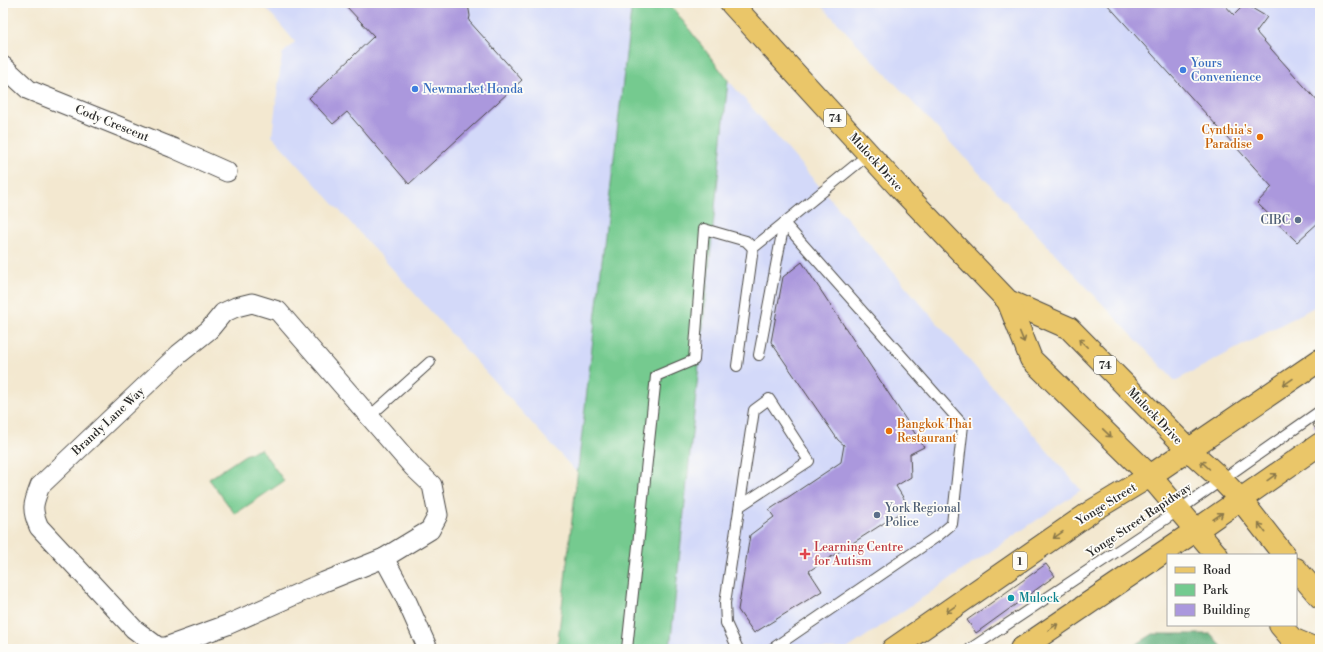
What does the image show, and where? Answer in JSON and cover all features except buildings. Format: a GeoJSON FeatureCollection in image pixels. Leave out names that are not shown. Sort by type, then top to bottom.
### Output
{"type":"FeatureCollection","features":[{"type":"Feature","properties":{"kind":"main road","name":"Mulock Drive"},"geometry":{"type":"LineString","coordinates":[[731,3],[869,154],[1008,301],[1031,359],[1150,476],[1216,554]]}},
{"type":"Feature","properties":{"kind":"main road","name":"Mulock Drive"},"geometry":{"type":"LineString","coordinates":[[1008,301],[1068,328],[1188,450],[1221,479],[1241,500],[1283,554]]}},
{"type":"Feature","properties":{"kind":"main road","name":"Yonge Street"},"geometry":{"type":"LineString","coordinates":[[893,649],[1092,511],[1150,476],[1320,360]]}},
{"type":"Feature","properties":{"kind":"main road"},"geometry":{"type":"LineString","coordinates":[[1021,649],[1196,531],[1320,444]]}},
{"type":"Feature","properties":{"kind":"main road"},"geometry":{"type":"LineString","coordinates":[[1297,570],[1320,597]]}},
{"type":"Feature","properties":{"kind":"main road"},"geometry":{"type":"LineString","coordinates":[[1281,626],[1292,639],[1316,649]]}},
{"type":"Feature","properties":{"kind":"street","name":"Cody Crescent"},"geometry":{"type":"LineString","coordinates":[[3,66],[29,90],[173,148],[227,172]]}},
{"type":"Feature","properties":{"kind":"street","name":"Brandy Lane Way"},"geometry":{"type":"LineString","coordinates":[[252,303],[278,311],[413,467],[432,485],[438,515],[430,530],[384,558],[324,582],[227,625],[166,647],[158,647],[134,629],[39,527],[33,509],[33,504],[40,486],[180,354],[209,330],[223,312],[252,303]]}},
{"type":"Feature","properties":{"kind":"street"},"geometry":{"type":"LineString","coordinates":[[384,558],[404,595],[428,649]]}},
{"type":"Feature","properties":{"kind":"lane"},"geometry":{"type":"LineString","coordinates":[[737,366],[753,248],[869,154]]}},
{"type":"Feature","properties":{"kind":"lane"},"geometry":{"type":"LineString","coordinates":[[759,355],[784,223]]}},
{"type":"Feature","properties":{"kind":"lane"},"geometry":{"type":"LineString","coordinates":[[772,649],[946,530],[952,524],[963,425],[784,223]]}},
{"type":"Feature","properties":{"kind":"lane"},"geometry":{"type":"LineString","coordinates":[[627,649],[656,376],[694,360],[704,229],[746,241],[753,248]]}},
{"type":"Feature","properties":{"kind":"lane"},"geometry":{"type":"LineString","coordinates":[[370,416],[430,362]]}},
{"type":"Feature","properties":{"kind":"lane"},"geometry":{"type":"LineString","coordinates":[[738,649],[726,623],[725,603],[754,410],[769,399],[809,461],[740,506]]}},
{"type":"Feature","properties":{"kind":"lane","name":"Yonge Street Rapidway"},"geometry":{"type":"LineString","coordinates":[[970,649],[1179,510],[1221,479],[1320,411]]}},
{"type":"Feature","properties":{"kind":"shaded area"},"geometry":{"type":"Polygon","coordinates":[[[262,3],[632,3],[578,474],[272,136],[282,54],[295,42],[262,3]]]}},
{"type":"Feature","properties":{"kind":"shaded area"},"geometry":{"type":"Polygon","coordinates":[[[819,3],[1320,3],[1320,304],[1175,381],[819,3]]]}},
{"type":"Feature","properties":{"kind":"shaded area"},"geometry":{"type":"Polygon","coordinates":[[[728,80],[1081,490],[847,649],[670,649],[728,80]]]}},
{"type":"Feature","properties":{"kind":"green space"},"geometry":{"type":"Polygon","coordinates":[[[632,3],[669,3],[728,80],[670,649],[557,649],[632,3]]]}},
{"type":"Feature","properties":{"kind":"green space"},"geometry":{"type":"Polygon","coordinates":[[[261,449],[284,481],[235,514],[209,479],[245,455],[261,449]]]}},
{"type":"Feature","properties":{"kind":"green space"},"geometry":{"type":"Polygon","coordinates":[[[1153,634],[1211,634],[1224,649],[1129,649],[1153,634]]]}},
{"type":"Feature","properties":{"kind":"place","name":"Yours Convenience"},"geometry":{"type":"Point","coordinates":[1183,70]}},
{"type":"Feature","properties":{"kind":"place","name":"Newmarket Honda"},"geometry":{"type":"Point","coordinates":[415,89]}},
{"type":"Feature","properties":{"kind":"place","name":"Cynthia's Paradise"},"geometry":{"type":"Point","coordinates":[1260,137]}},
{"type":"Feature","properties":{"kind":"place","name":"CIBC"},"geometry":{"type":"Point","coordinates":[1298,220]}},
{"type":"Feature","properties":{"kind":"place","name":"Bangkok Thai Restaurant"},"geometry":{"type":"Point","coordinates":[889,431]}},
{"type":"Feature","properties":{"kind":"place","name":"York Regional Police"},"geometry":{"type":"Point","coordinates":[877,515]}},
{"type":"Feature","properties":{"kind":"place","name":"Learning Centre for Autism"},"geometry":{"type":"Point","coordinates":[805,554]}},
{"type":"Feature","properties":{"kind":"place","name":"Mulock"},"geometry":{"type":"Point","coordinates":[1011,598]}}]}
